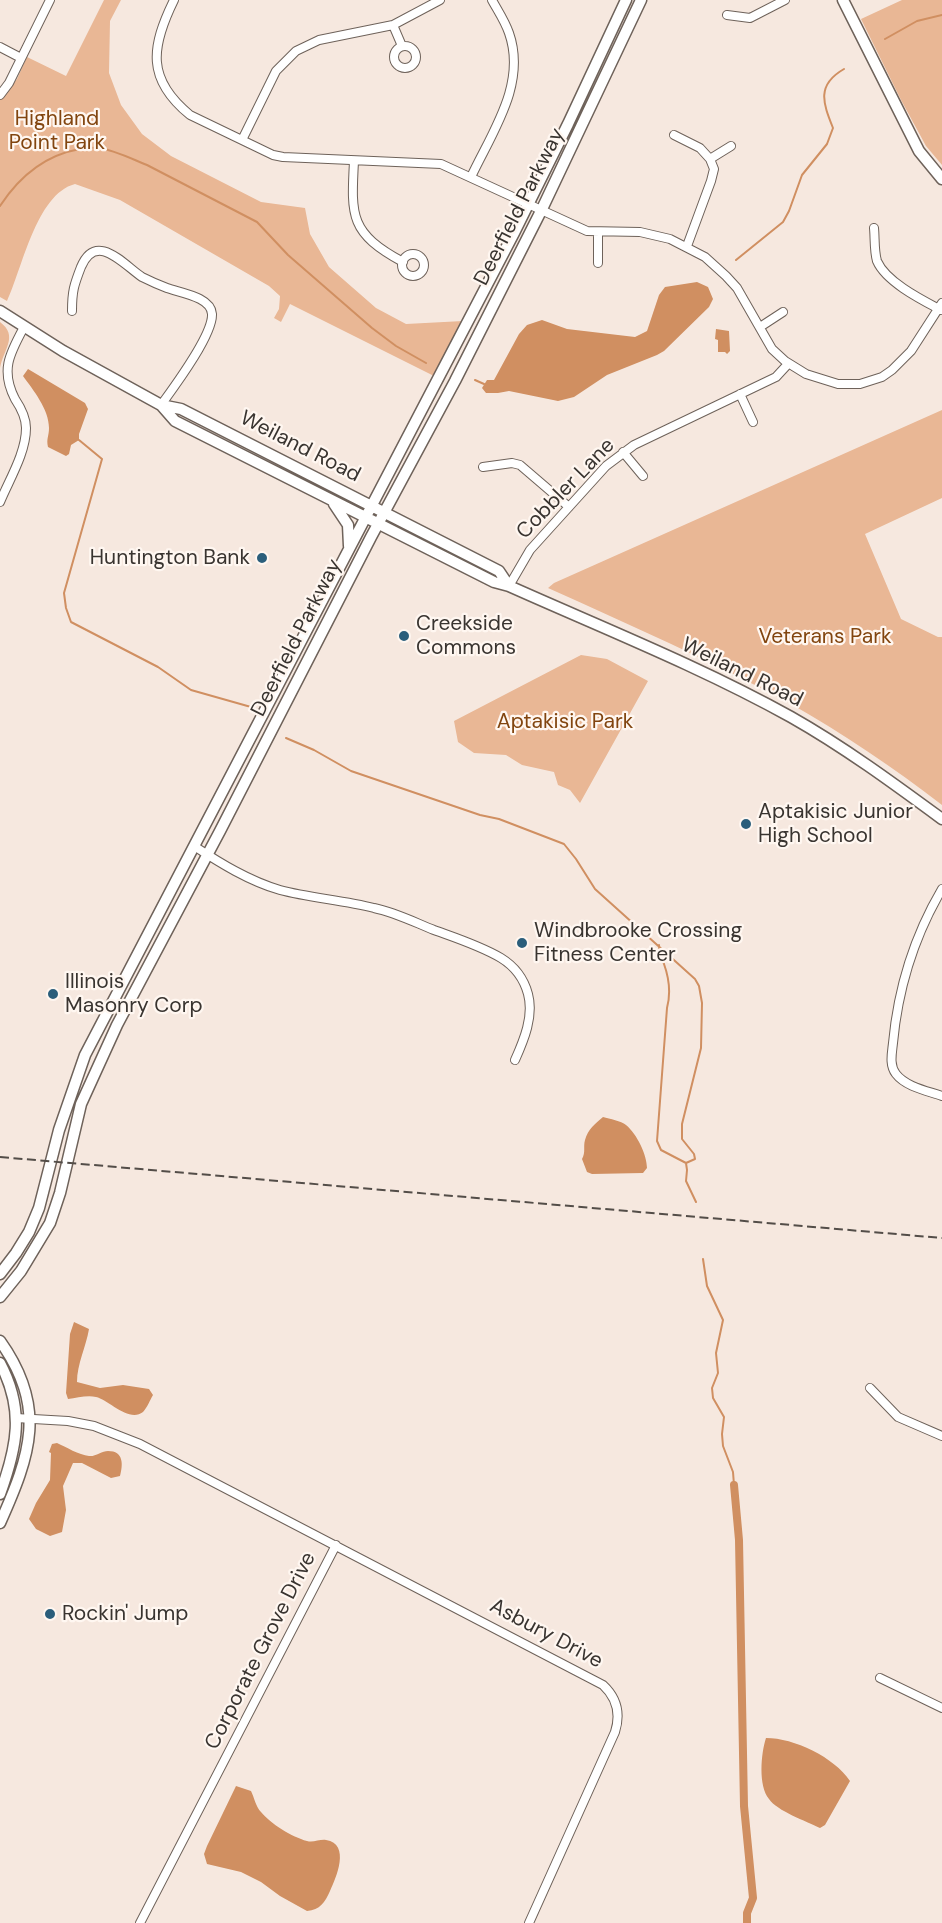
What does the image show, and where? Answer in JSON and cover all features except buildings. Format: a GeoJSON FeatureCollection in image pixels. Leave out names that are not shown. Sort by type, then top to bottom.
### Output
{"type":"FeatureCollection","features":[{"type":"Feature","properties":{"kind":"main road","name":"Deerfield Parkway"},"geometry":{"type":"LineString","coordinates":[[0,1274],[29,1232],[39,1208],[59,1130],[86,1055],[529,204],[626,0]]}},
{"type":"Feature","properties":{"kind":"main road","name":"Deerfield Parkway"},"geometry":{"type":"LineString","coordinates":[[0,1297],[39,1245],[50,1223],[56,1208],[81,1104],[117,1025],[455,381],[542,210],[641,0]]}},
{"type":"Feature","properties":{"kind":"main road"},"geometry":{"type":"LineString","coordinates":[[843,0],[919,151],[942,179]]}},
{"type":"Feature","properties":{"kind":"main road","name":"Weiland Road"},"geometry":{"type":"LineString","coordinates":[[0,311],[96,370],[161,405],[181,409],[499,571],[509,586]]}},
{"type":"Feature","properties":{"kind":"main road","name":"Weiland Road"},"geometry":{"type":"LineString","coordinates":[[161,405],[175,421],[494,582],[509,586],[772,707],[866,764],[942,819]]}},
{"type":"Feature","properties":{"kind":"main road"},"geometry":{"type":"LineString","coordinates":[[329,499],[338,508],[348,525],[350,532],[348,553]]}},
{"type":"Feature","properties":{"kind":"main road"},"geometry":{"type":"LineString","coordinates":[[0,1341],[14,1360],[24,1383],[30,1419],[28,1448],[0,1523]]}},
{"type":"Feature","properties":{"kind":"main road"},"geometry":{"type":"LineString","coordinates":[[0,1363],[14,1397],[16,1418],[15,1444],[0,1494]]}},
{"type":"Feature","properties":{"kind":"street"},"geometry":{"type":"LineString","coordinates":[[0,94],[9,83],[50,0]]}},
{"type":"Feature","properties":{"kind":"street"},"geometry":{"type":"LineString","coordinates":[[174,0],[157,40],[158,67],[167,90],[190,115],[283,157],[441,164],[576,228],[598,233],[655,234],[687,246],[715,264],[737,288],[772,349],[788,364],[806,374],[838,384],[850,385],[871,381],[903,361],[941,308],[905,289],[881,268],[876,259],[874,228]]}},
{"type":"Feature","properties":{"kind":"street"},"geometry":{"type":"LineString","coordinates":[[243,140],[276,71],[296,51],[320,40],[393,25],[440,0]]}},
{"type":"Feature","properties":{"kind":"street"},"geometry":{"type":"LineString","coordinates":[[471,177],[509,97],[514,75],[514,55],[510,33],[492,0]]}},
{"type":"Feature","properties":{"kind":"street"},"geometry":{"type":"LineString","coordinates":[[727,15],[750,18],[785,0]]}},
{"type":"Feature","properties":{"kind":"street"},"geometry":{"type":"LineString","coordinates":[[393,25],[402,46]]}},
{"type":"Feature","properties":{"kind":"street"},"geometry":{"type":"LineString","coordinates":[[0,47],[21,58]]}},
{"type":"Feature","properties":{"kind":"street"},"geometry":{"type":"LineString","coordinates":[[674,135],[700,148],[710,159],[714,169],[687,246]]}},
{"type":"Feature","properties":{"kind":"street"},"geometry":{"type":"LineString","coordinates":[[710,159],[731,146]]}},
{"type":"Feature","properties":{"kind":"street"},"geometry":{"type":"LineString","coordinates":[[354,161],[352,198],[356,221],[367,238],[380,249],[403,262]]}},
{"type":"Feature","properties":{"kind":"street"},"geometry":{"type":"LineString","coordinates":[[598,233],[598,263]]}},
{"type":"Feature","properties":{"kind":"street"},"geometry":{"type":"LineString","coordinates":[[72,311],[72,289],[85,258],[90,252],[98,250],[114,256],[152,282],[194,297],[208,306],[212,312],[210,326],[192,359],[161,405]]}},
{"type":"Feature","properties":{"kind":"street"},"geometry":{"type":"LineString","coordinates":[[760,327],[783,312]]}},
{"type":"Feature","properties":{"kind":"street"},"geometry":{"type":"LineString","coordinates":[[0,502],[25,439],[25,418],[6,379],[8,355],[24,327]]}},
{"type":"Feature","properties":{"kind":"street","name":"Cobbler Lane"},"geometry":{"type":"LineString","coordinates":[[509,586],[530,550],[606,466],[623,452],[776,377],[788,364]]}},
{"type":"Feature","properties":{"kind":"street"},"geometry":{"type":"LineString","coordinates":[[740,394],[753,422]]}},
{"type":"Feature","properties":{"kind":"street"},"geometry":{"type":"LineString","coordinates":[[623,452],[643,476]]}},
{"type":"Feature","properties":{"kind":"street"},"geometry":{"type":"LineString","coordinates":[[483,467],[512,463],[520,465],[569,507]]}},
{"type":"Feature","properties":{"kind":"street"},"geometry":{"type":"LineString","coordinates":[[194,846],[260,883],[279,890],[375,908],[501,958],[515,969],[529,996],[528,1021],[515,1059]]}},
{"type":"Feature","properties":{"kind":"street"},"geometry":{"type":"LineString","coordinates":[[942,888],[928,916],[906,973],[896,1016],[892,1059],[895,1073],[900,1079],[910,1085],[942,1095]]}},
{"type":"Feature","properties":{"kind":"street"},"geometry":{"type":"LineString","coordinates":[[870,1388],[898,1417],[942,1436]]}},
{"type":"Feature","properties":{"kind":"street","name":"Corporate Grove Drive"},"geometry":{"type":"LineString","coordinates":[[16,1418],[68,1420],[115,1432],[336,1545],[140,1923]]}},
{"type":"Feature","properties":{"kind":"street","name":"Asbury Drive"},"geometry":{"type":"LineString","coordinates":[[336,1545],[593,1678],[611,1692],[616,1701],[619,1720],[615,1732],[530,1923]]}},
{"type":"Feature","properties":{"kind":"street"},"geometry":{"type":"LineString","coordinates":[[880,1678],[942,1708]]}},
{"type":"Feature","properties":{"kind":"green space","name":"Highland Point Park"},"geometry":{"type":"Polygon","coordinates":[[[104,0],[121,0],[110,21],[109,73],[121,105],[142,134],[171,156],[261,202],[305,208],[310,234],[329,267],[376,308],[406,324],[463,321],[434,376],[290,304],[281,322],[274,318],[279,309],[280,296],[269,286],[120,200],[75,184],[61,191],[40,217],[7,301],[0,297],[0,100],[17,79],[27,57],[66,76],[104,0]]]}},
{"type":"Feature","properties":{"kind":"green space"},"geometry":{"type":"Polygon","coordinates":[[[902,0],[942,0],[942,165],[926,146],[861,19],[902,0]]]}},
{"type":"Feature","properties":{"kind":"green space"},"geometry":{"type":"Polygon","coordinates":[[[0,322],[6,327],[9,338],[0,368],[0,322]]]}},
{"type":"Feature","properties":{"kind":"green space","name":"Veterans Park"},"geometry":{"type":"Polygon","coordinates":[[[942,410],[942,498],[865,534],[901,619],[942,637],[942,805],[868,752],[791,704],[701,658],[548,588],[554,583],[942,410]]]}},
{"type":"Feature","properties":{"kind":"green space","name":"Aptakisic Park"},"geometry":{"type":"Polygon","coordinates":[[[581,655],[607,659],[648,681],[580,803],[570,790],[558,785],[554,772],[522,765],[506,755],[474,753],[458,742],[454,721],[581,655]]]}},
{"type":"Feature","properties":{"kind":"shaded area"},"geometry":{"type":"Polygon","coordinates":[[[697,282],[708,287],[713,299],[709,307],[664,351],[607,375],[574,397],[558,401],[509,391],[486,393],[482,388],[487,380],[494,380],[519,334],[527,325],[542,320],[567,329],[635,337],[647,331],[659,295],[665,287],[697,282]]]}},
{"type":"Feature","properties":{"kind":"shaded area"},"geometry":{"type":"Polygon","coordinates":[[[716,329],[729,331],[730,351],[727,354],[718,352],[718,340],[715,339],[716,329]]]}},
{"type":"Feature","properties":{"kind":"shaded area"},"geometry":{"type":"Polygon","coordinates":[[[28,369],[85,403],[88,409],[79,440],[71,445],[69,454],[66,456],[48,447],[49,428],[46,414],[40,400],[23,376],[28,369]]]}},
{"type":"Feature","properties":{"kind":"shaded area"},"geometry":{"type":"Polygon","coordinates":[[[603,1117],[624,1124],[634,1134],[645,1157],[647,1168],[643,1173],[592,1174],[587,1172],[582,1159],[586,1136],[603,1117]]]}},
{"type":"Feature","properties":{"kind":"shaded area"},"geometry":{"type":"Polygon","coordinates":[[[74,1322],[89,1329],[78,1369],[77,1382],[100,1388],[123,1385],[149,1389],[153,1395],[143,1412],[137,1415],[125,1413],[96,1397],[68,1399],[66,1393],[70,1334],[74,1322]]]}},
{"type":"Feature","properties":{"kind":"shaded area"},"geometry":{"type":"Polygon","coordinates":[[[57,1443],[89,1456],[106,1451],[117,1453],[120,1456],[122,1467],[120,1476],[111,1478],[82,1463],[73,1463],[63,1486],[66,1510],[62,1532],[50,1536],[36,1529],[29,1519],[50,1480],[51,1453],[49,1452],[52,1444],[57,1443]]]}},
{"type":"Feature","properties":{"kind":"shaded area"},"geometry":{"type":"Polygon","coordinates":[[[766,1738],[789,1741],[812,1750],[834,1764],[850,1781],[825,1825],[820,1828],[800,1819],[778,1808],[769,1799],[762,1778],[766,1738]]]}},
{"type":"Feature","properties":{"kind":"shaded area"},"geometry":{"type":"Polygon","coordinates":[[[236,1786],[251,1791],[259,1810],[282,1830],[307,1841],[326,1840],[334,1843],[338,1848],[340,1862],[322,1905],[307,1911],[241,1872],[207,1864],[204,1854],[236,1786]]]}},
{"type":"Feature","properties":{"kind":"waterway"},"geometry":{"type":"LineString","coordinates":[[885,39],[917,21],[942,15]]}},
{"type":"Feature","properties":{"kind":"waterway"},"geometry":{"type":"LineString","coordinates":[[736,260],[783,222],[802,175],[827,144],[833,128],[824,95],[829,81],[844,69]]}},
{"type":"Feature","properties":{"kind":"waterway"},"geometry":{"type":"LineString","coordinates":[[0,206],[24,177],[55,156],[90,148],[117,153],[147,165],[257,222],[288,255],[372,328],[396,346],[426,363]]}},
{"type":"Feature","properties":{"kind":"waterway"},"geometry":{"type":"LineString","coordinates":[[475,380],[484,384]]}},
{"type":"Feature","properties":{"kind":"waterway"},"geometry":{"type":"LineString","coordinates":[[79,440],[102,459],[64,593],[71,622],[158,667],[191,690],[251,707]]}},
{"type":"Feature","properties":{"kind":"waterway"},"geometry":{"type":"LineString","coordinates":[[286,738],[314,750],[351,771],[480,815],[499,819],[564,844],[595,889],[695,979],[699,986],[702,1003],[701,1048],[682,1124],[682,1139],[694,1154],[695,1159],[686,1163],[686,1181],[696,1202]]}},
{"type":"Feature","properties":{"kind":"waterway"},"geometry":{"type":"LineString","coordinates":[[659,945],[669,991],[657,1141],[661,1150],[686,1163]]}},
{"type":"Feature","properties":{"kind":"waterway"},"geometry":{"type":"LineString","coordinates":[[703,1259],[707,1286],[723,1320],[716,1353],[718,1373],[712,1388],[713,1398],[724,1417],[723,1446],[733,1472],[734,1485]]}},
{"type":"Feature","properties":{"kind":"waterway"},"geometry":{"type":"LineString","coordinates":[[734,1485],[739,1540],[744,1806],[753,1898],[747,1913],[747,1923]]}},
{"type":"Feature","properties":{"kind":"railway"},"geometry":{"type":"LineString","coordinates":[[0,1157],[942,1238]]}},
{"type":"Feature","properties":{"kind":"place","name":"Huntington Bank"},"geometry":{"type":"Point","coordinates":[262,558]}},
{"type":"Feature","properties":{"kind":"place","name":"Creekside Commons"},"geometry":{"type":"Point","coordinates":[404,636]}},
{"type":"Feature","properties":{"kind":"place","name":"Aptakisic Junior High School"},"geometry":{"type":"Point","coordinates":[746,824]}},
{"type":"Feature","properties":{"kind":"place","name":"Windbrooke Crossing Fitness Center"},"geometry":{"type":"Point","coordinates":[522,943]}},
{"type":"Feature","properties":{"kind":"place","name":"Illinois Masonry Corp"},"geometry":{"type":"Point","coordinates":[53,994]}},
{"type":"Feature","properties":{"kind":"place","name":"Rockin' Jump"},"geometry":{"type":"Point","coordinates":[50,1614]}}]}
